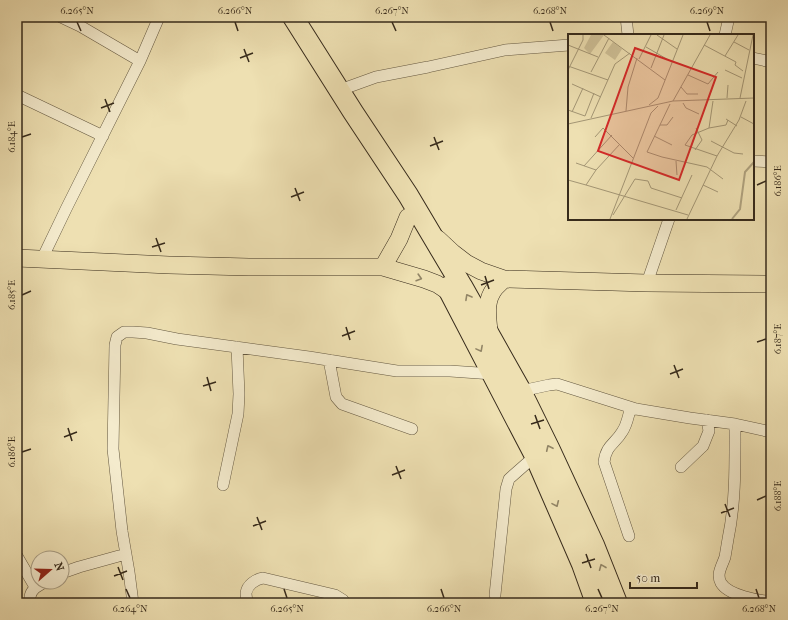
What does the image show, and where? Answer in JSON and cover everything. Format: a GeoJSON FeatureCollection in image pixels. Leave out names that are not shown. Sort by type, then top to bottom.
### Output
{"type":"FeatureCollection","features":[{"type":"Feature","properties":{"kind":"highway"},"geometry":{"type":"LineString","coordinates":[[279,17],[408,217],[452,294],[535,456],[582,564],[596,603]]}},
{"type":"Feature","properties":{"kind":"highway"},"geometry":{"type":"LineString","coordinates":[[293,17],[408,195],[490,334],[521,391],[550,450],[594,545],[617,603]]}},
{"type":"Feature","properties":{"kind":"main road"},"geometry":{"type":"LineString","coordinates":[[383,267],[399,239],[408,217]]}},
{"type":"Feature","properties":{"kind":"main road"},"geometry":{"type":"LineString","coordinates":[[428,229],[453,253],[466,263],[481,271],[504,279],[647,283],[771,284]]}},
{"type":"Feature","properties":{"kind":"main road"},"geometry":{"type":"LineString","coordinates":[[17,258],[249,267],[383,267],[424,279],[436,284],[452,294]]}},
{"type":"Feature","properties":{"kind":"main road"},"geometry":{"type":"LineString","coordinates":[[490,334],[487,309],[490,298],[495,289],[504,279]]}},
{"type":"Feature","properties":{"kind":"street"},"geometry":{"type":"LineString","coordinates":[[60,17],[80,26],[140,61]]}},
{"type":"Feature","properties":{"kind":"street"},"geometry":{"type":"LineString","coordinates":[[42,259],[140,61],[159,17]]}},
{"type":"Feature","properties":{"kind":"street"},"geometry":{"type":"LineString","coordinates":[[626,17],[628,34]]}},
{"type":"Feature","properties":{"kind":"street"},"geometry":{"type":"LineString","coordinates":[[725,34],[729,17]]}},
{"type":"Feature","properties":{"kind":"street"},"geometry":{"type":"LineString","coordinates":[[340,90],[376,77],[504,50],[568,45]]}},
{"type":"Feature","properties":{"kind":"street"},"geometry":{"type":"LineString","coordinates":[[754,58],[771,62]]}},
{"type":"Feature","properties":{"kind":"street"},"geometry":{"type":"LineString","coordinates":[[17,95],[102,136]]}},
{"type":"Feature","properties":{"kind":"street"},"geometry":{"type":"LineString","coordinates":[[754,161],[771,162]]}},
{"type":"Feature","properties":{"kind":"street"},"geometry":{"type":"LineString","coordinates":[[647,283],[669,220]]}},
{"type":"Feature","properties":{"kind":"street"},"geometry":{"type":"LineString","coordinates":[[133,603],[122,531],[114,449],[115,345],[117,337],[124,332],[140,332],[177,339],[397,371],[450,371],[493,374]]}},
{"type":"Feature","properties":{"kind":"street"},"geometry":{"type":"LineString","coordinates":[[223,485],[238,414],[239,394],[237,347]]}},
{"type":"Feature","properties":{"kind":"street"},"geometry":{"type":"LineString","coordinates":[[329,360],[336,397],[342,404],[412,429]]}},
{"type":"Feature","properties":{"kind":"street"},"geometry":{"type":"LineString","coordinates":[[521,391],[557,384],[636,409],[735,424],[771,432]]}},
{"type":"Feature","properties":{"kind":"street"},"geometry":{"type":"LineString","coordinates":[[629,536],[604,462],[606,450],[624,429],[630,410],[636,409]]}},
{"type":"Feature","properties":{"kind":"street"},"geometry":{"type":"LineString","coordinates":[[681,468],[703,446],[709,431],[707,420]]}},
{"type":"Feature","properties":{"kind":"street"},"geometry":{"type":"LineString","coordinates":[[735,424],[732,522],[719,576],[721,583],[726,589],[734,594],[771,601]]}},
{"type":"Feature","properties":{"kind":"street"},"geometry":{"type":"LineString","coordinates":[[495,595],[506,489],[509,479],[535,456]]}},
{"type":"Feature","properties":{"kind":"street"},"geometry":{"type":"LineString","coordinates":[[70,570],[126,554]]}},
{"type":"Feature","properties":{"kind":"street"},"geometry":{"type":"LineString","coordinates":[[17,556],[30,577]]}},
{"type":"Feature","properties":{"kind":"street"},"geometry":{"type":"LineString","coordinates":[[247,603],[246,591],[249,585],[258,578],[263,578],[335,595],[345,603]]}}]}
